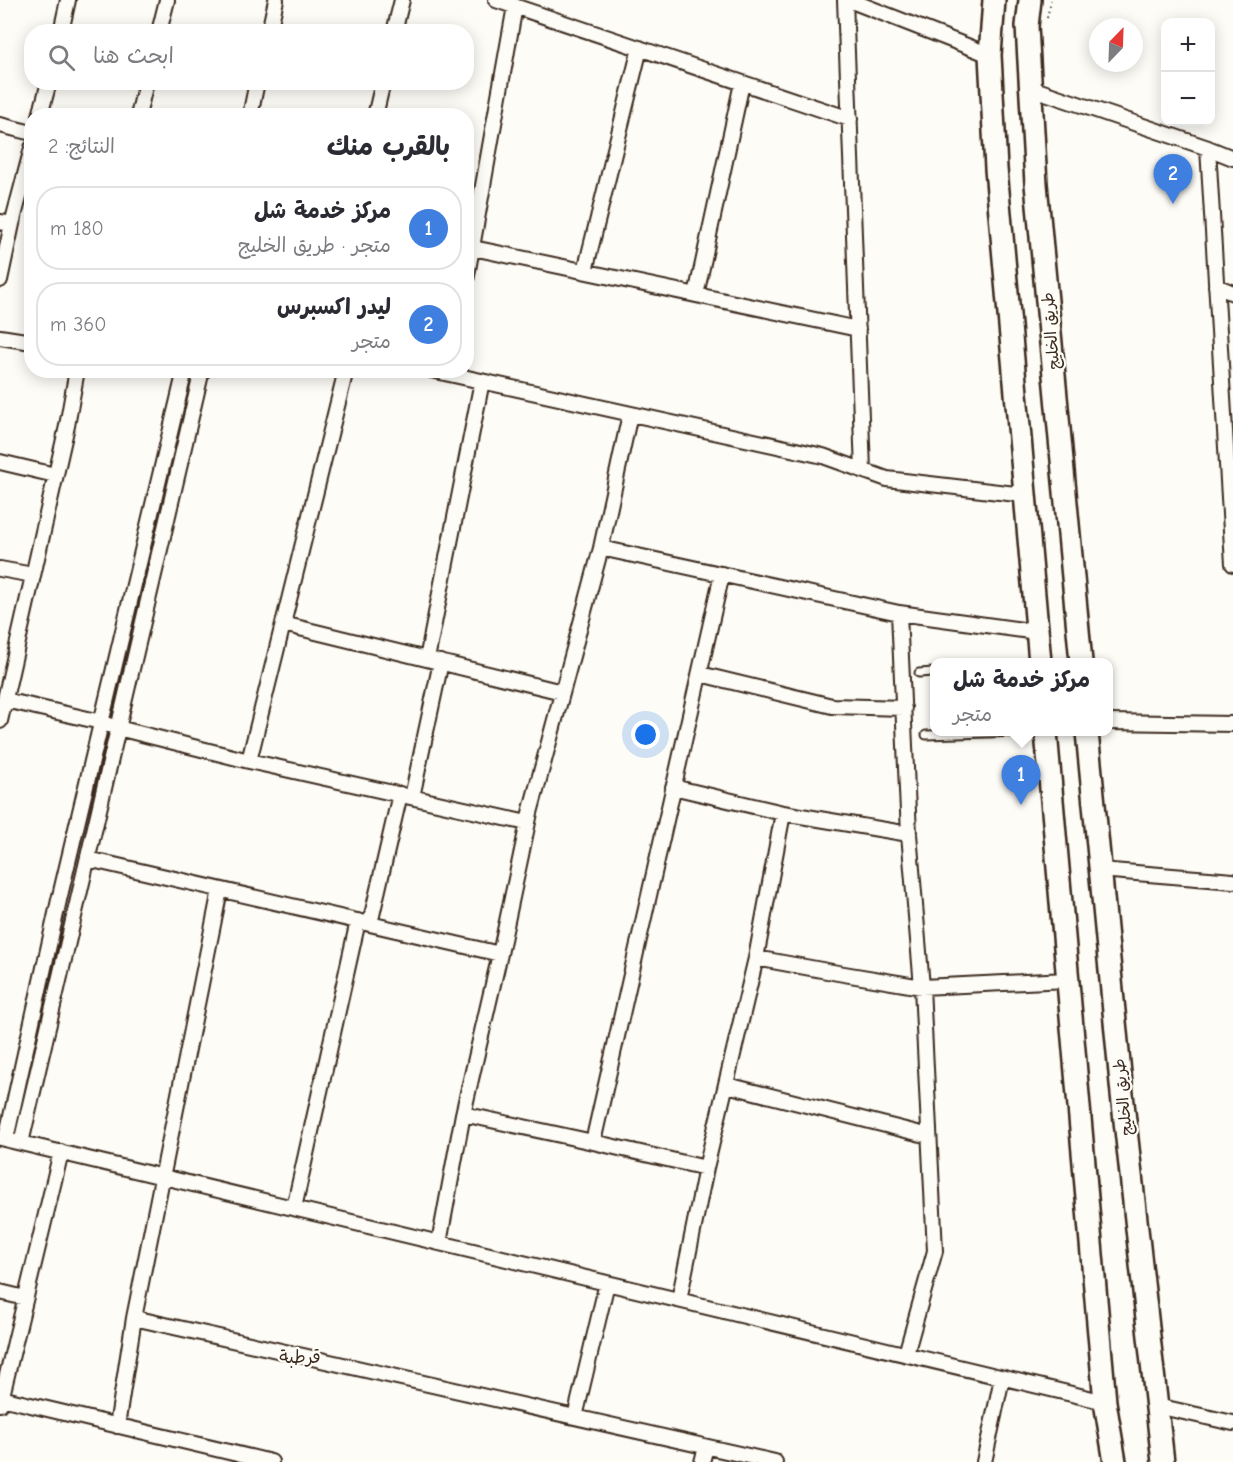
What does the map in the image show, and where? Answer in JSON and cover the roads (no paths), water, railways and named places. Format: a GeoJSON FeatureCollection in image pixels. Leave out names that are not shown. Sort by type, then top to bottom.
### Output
{"type":"FeatureCollection","features":[{"type":"Feature","properties":{"kind":"main road"},"geometry":{"type":"LineString","coordinates":[[994,0],[990,55],[996,169],[1040,658]]}},
{"type":"Feature","properties":{"kind":"main road","name":"طريق الخليج"},"geometry":{"type":"LineString","coordinates":[[1030,0],[1027,26],[1036,184],[1081,658]]}},
{"type":"Feature","properties":{"kind":"main road"},"geometry":{"type":"LineString","coordinates":[[1046,736],[1105,1402],[1115,1462]]}},
{"type":"Feature","properties":{"kind":"main road","name":"طريق الخليج"},"geometry":{"type":"LineString","coordinates":[[1088,736],[1123,1105],[1163,1462]]}},
{"type":"Feature","properties":{"kind":"street"},"geometry":{"type":"LineString","coordinates":[[63,24],[68,0]]}},
{"type":"Feature","properties":{"kind":"street"},"geometry":{"type":"LineString","coordinates":[[161,24],[167,0]]}},
{"type":"Feature","properties":{"kind":"street"},"geometry":{"type":"LineString","coordinates":[[270,24],[276,0]]}},
{"type":"Feature","properties":{"kind":"street"},"geometry":{"type":"LineString","coordinates":[[396,24],[402,0]]}},
{"type":"Feature","properties":{"kind":"street"},"geometry":{"type":"LineString","coordinates":[[496,0],[850,119]]}},
{"type":"Feature","properties":{"kind":"street"},"geometry":{"type":"LineString","coordinates":[[863,470],[847,0],[990,55]]}},
{"type":"Feature","properties":{"kind":"street"},"geometry":{"type":"LineString","coordinates":[[474,242],[515,6]]}},
{"type":"Feature","properties":{"kind":"street"},"geometry":{"type":"LineString","coordinates":[[585,271],[640,48]]}},
{"type":"Feature","properties":{"kind":"street"},"geometry":{"type":"LineString","coordinates":[[696,295],[742,82]]}},
{"type":"Feature","properties":{"kind":"street"},"geometry":{"type":"LineString","coordinates":[[1031,88],[1233,158]]}},
{"type":"Feature","properties":{"kind":"street"},"geometry":{"type":"LineString","coordinates":[[42,108],[47,90]]}},
{"type":"Feature","properties":{"kind":"street"},"geometry":{"type":"LineString","coordinates":[[140,108],[144,90]]}},
{"type":"Feature","properties":{"kind":"street"},"geometry":{"type":"LineString","coordinates":[[252,108],[255,90]]}},
{"type":"Feature","properties":{"kind":"street"},"geometry":{"type":"LineString","coordinates":[[377,108],[381,90]]}},
{"type":"Feature","properties":{"kind":"street"},"geometry":{"type":"LineString","coordinates":[[0,125],[24,131]]}},
{"type":"Feature","properties":{"kind":"street"},"geometry":{"type":"LineString","coordinates":[[1208,148],[1231,482],[1233,564]]}},
{"type":"Feature","properties":{"kind":"street"},"geometry":{"type":"LineString","coordinates":[[0,280],[6,223],[24,171]]}},
{"type":"Feature","properties":{"kind":"street"},"geometry":{"type":"LineString","coordinates":[[474,248],[858,329]]}},
{"type":"Feature","properties":{"kind":"street"},"geometry":{"type":"LineString","coordinates":[[1216,286],[1233,293]]}},
{"type":"Feature","properties":{"kind":"street"},"geometry":{"type":"LineString","coordinates":[[0,337],[24,341]]}},
{"type":"Feature","properties":{"kind":"street"},"geometry":{"type":"LineString","coordinates":[[0,721],[67,426],[75,378]]}},
{"type":"Feature","properties":{"kind":"street"},"geometry":{"type":"LineString","coordinates":[[183,378],[3,1139],[1105,1402]]}},
{"type":"Feature","properties":{"kind":"street"},"geometry":{"type":"LineString","coordinates":[[21,1143],[200,378]]}},
{"type":"Feature","properties":{"kind":"street"},"geometry":{"type":"LineString","coordinates":[[249,761],[344,378]]}},
{"type":"Feature","properties":{"kind":"street"},"geometry":{"type":"LineString","coordinates":[[471,378],[822,456],[887,479],[1025,495]]}},
{"type":"Feature","properties":{"kind":"street"},"geometry":{"type":"LineString","coordinates":[[427,659],[482,381]]}},
{"type":"Feature","properties":{"kind":"street"},"geometry":{"type":"LineString","coordinates":[[439,1243],[463,1114],[527,823],[601,548],[630,414]]}},
{"type":"Feature","properties":{"kind":"street"},"geometry":{"type":"LineString","coordinates":[[0,462],[56,475]]}},
{"type":"Feature","properties":{"kind":"street"},"geometry":{"type":"LineString","coordinates":[[601,548],[898,613],[1037,632]]}},
{"type":"Feature","properties":{"kind":"street"},"geometry":{"type":"LineString","coordinates":[[0,569],[33,575]]}},
{"type":"Feature","properties":{"kind":"street"},"geometry":{"type":"LineString","coordinates":[[593,1142],[722,574]]}},
{"type":"Feature","properties":{"kind":"street"},"geometry":{"type":"LineString","coordinates":[[898,613],[909,834],[922,987],[935,1251],[906,1354]]}},
{"type":"Feature","properties":{"kind":"street"},"geometry":{"type":"LineString","coordinates":[[283,624],[562,692]]}},
{"type":"Feature","properties":{"kind":"street"},"geometry":{"type":"LineString","coordinates":[[294,1208],[364,923],[406,796],[441,662]]}},
{"type":"Feature","properties":{"kind":"street"},"geometry":{"type":"LineString","coordinates":[[700,674],[832,706],[904,708]]}},
{"type":"Feature","properties":{"kind":"street"},"geometry":{"type":"LineString","coordinates":[[5,700],[101,722],[249,761],[527,823]]}},
{"type":"Feature","properties":{"kind":"street"},"geometry":{"type":"LineString","coordinates":[[1113,722],[1233,724]]}},
{"type":"Feature","properties":{"kind":"street"},"geometry":{"type":"LineString","coordinates":[[673,787],[783,813],[909,834]]}},
{"type":"Feature","properties":{"kind":"street"},"geometry":{"type":"LineString","coordinates":[[679,1300],[706,1168],[756,958],[783,813]]}},
{"type":"Feature","properties":{"kind":"street"},"geometry":{"type":"LineString","coordinates":[[88,859],[500,954]]}},
{"type":"Feature","properties":{"kind":"street"},"geometry":{"type":"LineString","coordinates":[[1100,870],[1233,881]]}},
{"type":"Feature","properties":{"kind":"street"},"geometry":{"type":"LineString","coordinates":[[117,1426],[134,1318],[220,890]]}},
{"type":"Feature","properties":{"kind":"street"},"geometry":{"type":"LineString","coordinates":[[756,958],[922,987],[1068,980]]}},
{"type":"Feature","properties":{"kind":"street"},"geometry":{"type":"LineString","coordinates":[[727,1085],[929,1136]]}},
{"type":"Feature","properties":{"kind":"street"},"geometry":{"type":"LineString","coordinates":[[463,1114],[706,1168]]}},
{"type":"Feature","properties":{"kind":"street"},"geometry":{"type":"LineString","coordinates":[[61,1152],[1,1401],[117,1426],[239,1458],[271,1462]]}},
{"type":"Feature","properties":{"kind":"street"},"geometry":{"type":"LineString","coordinates":[[575,1417],[607,1283]]}},
{"type":"Feature","properties":{"kind":"street"},"geometry":{"type":"LineString","coordinates":[[0,1292],[25,1298]]}},
{"type":"Feature","properties":{"kind":"street"},"geometry":{"type":"LineString","coordinates":[[134,1318],[775,1462]]}},
{"type":"Feature","properties":{"kind":"street"},"geometry":{"type":"LineString","coordinates":[[984,1462],[1002,1377]]}},
{"type":"Feature","properties":{"kind":"street"},"geometry":{"type":"LineString","coordinates":[[1156,1406],[1233,1423]]}},
{"type":"Feature","properties":{"kind":"street"},"geometry":{"type":"LineString","coordinates":[[702,1462],[706,1447]]}},
{"type":"Feature","properties":{"kind":"lane"},"geometry":{"type":"LineString","coordinates":[[920,672],[930,672]]}},
{"type":"Feature","properties":{"kind":"lane"},"geometry":{"type":"LineString","coordinates":[[926,735],[930,735]]}},
{"type":"Feature","properties":{"kind":"place","name":"ليدر اكسبرس"},"geometry":{"type":"Point","coordinates":[1173,204]}},
{"type":"Feature","properties":{"kind":"place","name":"مركز خدمة شل"},"geometry":{"type":"Point","coordinates":[1021,805]}},
{"type":"Feature","properties":{"kind":"district","name":"قرطبة"},"geometry":{"type":"Point","coordinates":[300,1357]}}]}
